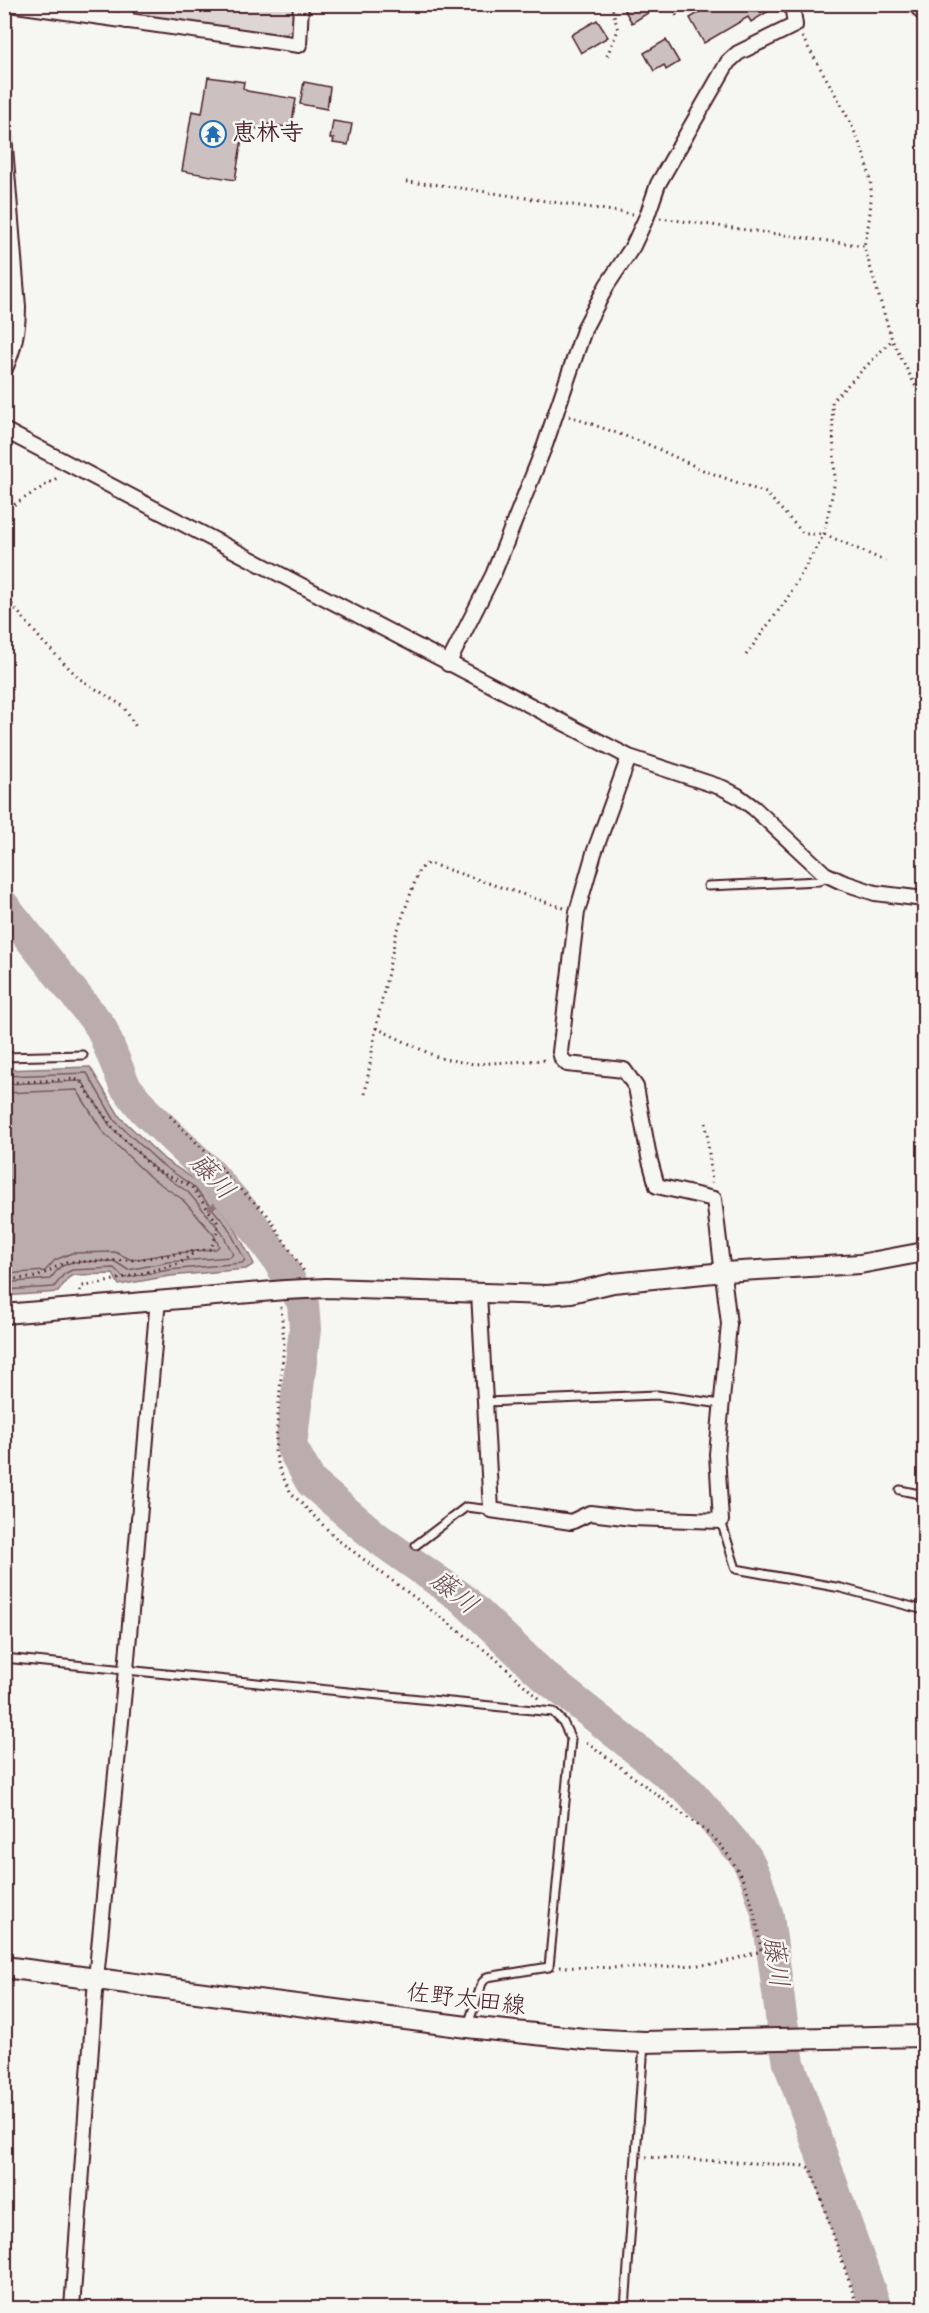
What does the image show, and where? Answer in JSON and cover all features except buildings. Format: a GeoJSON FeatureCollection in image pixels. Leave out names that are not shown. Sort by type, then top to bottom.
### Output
{"type":"FeatureCollection","features":[{"type":"Feature","properties":{"kind":"main road"},"geometry":{"type":"LineString","coordinates":[[919,4],[924,10]]}},
{"type":"Feature","properties":{"kind":"main road","name":"佐野太田線"},"geometry":{"type":"LineString","coordinates":[[4,1968],[564,2038],[644,2042],[924,2036]]}},
{"type":"Feature","properties":{"kind":"street"},"geometry":{"type":"LineString","coordinates":[[9,4],[299,45],[302,4]]}},
{"type":"Feature","properties":{"kind":"street"},"geometry":{"type":"LineString","coordinates":[[126,4],[126,21]]}},
{"type":"Feature","properties":{"kind":"street"},"geometry":{"type":"LineString","coordinates":[[448,664],[493,575],[556,411],[585,327],[607,285],[633,246],[658,184],[728,62],[738,53],[795,25],[792,4]]}},
{"type":"Feature","properties":{"kind":"street"},"geometry":{"type":"LineString","coordinates":[[4,135],[18,331],[13,352],[4,371]]}},
{"type":"Feature","properties":{"kind":"street"},"geometry":{"type":"LineString","coordinates":[[4,430],[629,757],[738,796],[828,875],[855,888],[874,893],[924,899]]}},
{"type":"Feature","properties":{"kind":"street"},"geometry":{"type":"LineString","coordinates":[[479,1293],[490,1510],[571,1522],[590,1513],[632,1518],[721,1521],[717,1454],[729,1324],[714,1199],[657,1186],[649,1157],[636,1086],[624,1070],[567,1064],[560,1052],[577,912],[594,853],[629,757]]}},
{"type":"Feature","properties":{"kind":"street"},"geometry":{"type":"LineString","coordinates":[[4,1314],[282,1290],[547,1295],[571,1293],[613,1283],[724,1272],[860,1264],[924,1252]]}},
{"type":"Feature","properties":{"kind":"street"},"geometry":{"type":"LineString","coordinates":[[72,2308],[96,1979],[126,1670],[158,1299]]}},
{"type":"Feature","properties":{"kind":"lane"},"geometry":{"type":"LineString","coordinates":[[708,886],[819,881],[828,875]]}},
{"type":"Feature","properties":{"kind":"lane"},"geometry":{"type":"LineString","coordinates":[[4,1058],[83,1054]]}},
{"type":"Feature","properties":{"kind":"lane"},"geometry":{"type":"LineString","coordinates":[[485,1402],[657,1395],[722,1404]]}},
{"type":"Feature","properties":{"kind":"lane"},"geometry":{"type":"LineString","coordinates":[[900,1490],[924,1495]]}},
{"type":"Feature","properties":{"kind":"lane"},"geometry":{"type":"LineString","coordinates":[[416,1545],[466,1507],[490,1510]]}},
{"type":"Feature","properties":{"kind":"lane"},"geometry":{"type":"LineString","coordinates":[[721,1521],[736,1569],[841,1588],[924,1610]]}},
{"type":"Feature","properties":{"kind":"lane"},"geometry":{"type":"LineString","coordinates":[[4,1658],[554,1712],[563,1722],[571,1739],[549,1967],[487,1977],[482,1983],[467,2027]]}},
{"type":"Feature","properties":{"kind":"lane"},"geometry":{"type":"LineString","coordinates":[[625,2308],[644,2042]]}},
{"type":"Feature","properties":{"kind":"path"},"geometry":{"type":"LineString","coordinates":[[607,56],[618,30],[611,4]]}},
{"type":"Feature","properties":{"kind":"path"},"geometry":{"type":"LineString","coordinates":[[670,4],[678,18]]}},
{"type":"Feature","properties":{"kind":"path"},"geometry":{"type":"LineString","coordinates":[[795,25],[827,79],[859,144],[870,175],[869,224],[864,246],[892,340],[918,391],[924,395]]}},
{"type":"Feature","properties":{"kind":"path"},"geometry":{"type":"LineString","coordinates":[[406,182],[434,184],[864,246]]}},
{"type":"Feature","properties":{"kind":"path"},"geometry":{"type":"LineString","coordinates":[[746,656],[787,598],[824,534],[836,481],[832,401],[892,340]]}},
{"type":"Feature","properties":{"kind":"path"},"geometry":{"type":"LineString","coordinates":[[556,411],[766,493],[804,534],[824,534],[885,561]]}},
{"type":"Feature","properties":{"kind":"path"},"geometry":{"type":"LineString","coordinates":[[4,511],[74,467]]}},
{"type":"Feature","properties":{"kind":"path"},"geometry":{"type":"LineString","coordinates":[[4,595],[58,657],[80,679],[123,706],[136,727]]}},
{"type":"Feature","properties":{"kind":"path"},"geometry":{"type":"LineString","coordinates":[[365,1094],[376,1028],[396,935],[419,870],[428,863],[577,912]]}},
{"type":"Feature","properties":{"kind":"path"},"geometry":{"type":"LineString","coordinates":[[376,1028],[439,1058],[474,1064],[562,1059]]}},
{"type":"Feature","properties":{"kind":"path"},"geometry":{"type":"LineString","coordinates":[[4,1083],[75,1079],[80,1082],[113,1128],[155,1170],[191,1186],[217,1222],[219,1230],[211,1249],[134,1260],[66,1262],[37,1277],[4,1280]]}},
{"type":"Feature","properties":{"kind":"path"},"geometry":{"type":"LineString","coordinates":[[170,1116],[219,1165],[229,1179],[266,1213],[298,1260],[314,1289]]}},
{"type":"Feature","properties":{"kind":"path"},"geometry":{"type":"LineString","coordinates":[[705,1122],[714,1199]]}},
{"type":"Feature","properties":{"kind":"path"},"geometry":{"type":"LineString","coordinates":[[80,1291],[82,1286],[179,1264],[197,1251]]}},
{"type":"Feature","properties":{"kind":"path"},"geometry":{"type":"LineString","coordinates":[[282,1290],[284,1342],[275,1451],[280,1471],[288,1487],[338,1540],[495,1659],[554,1712]]}},
{"type":"Feature","properties":{"kind":"path"},"geometry":{"type":"LineString","coordinates":[[549,1967],[635,1968],[718,1964],[761,1951],[756,1918],[747,1890],[730,1854],[712,1836],[588,1743],[571,1739]]}},
{"type":"Feature","properties":{"kind":"path"},"geometry":{"type":"LineString","coordinates":[[636,2156],[806,2166],[811,2169],[858,2308]]}},
{"type":"Feature","properties":{"kind":"shaded area"},"geometry":{"type":"Polygon","coordinates":[[[134,5],[294,5],[292,29],[283,36],[142,15],[134,5]]]}},
{"type":"Feature","properties":{"kind":"water"},"geometry":{"type":"Polygon","coordinates":[[[90,1067],[120,1117],[165,1160],[197,1181],[232,1223],[254,1264],[246,1269],[170,1276],[119,1285],[113,1274],[73,1275],[58,1292],[5,1296],[5,1070],[90,1067]]]}},
{"type":"Feature","properties":{"kind":"waterway","name":"藤川"},"geometry":{"type":"LineString","coordinates":[[4,906],[101,1027],[125,1086],[145,1111],[209,1172],[244,1213],[278,1260],[303,1303],[305,1329],[291,1446],[311,1482],[376,1537],[462,1598],[544,1676],[690,1792],[746,1857],[756,1878],[768,1916],[789,2063],[876,2308]]}},
{"type":"Feature","properties":{"kind":"waterway"},"geometry":{"type":"LineString","coordinates":[[210,1208],[230,1197]]}},
{"type":"Feature","properties":{"kind":"waterway"},"geometry":{"type":"LineString","coordinates":[[267,1261],[278,1260]]}},
{"type":"Feature","properties":{"kind":"place","name":"恵林寺"},"geometry":{"type":"Point","coordinates":[213,134]}}]}
